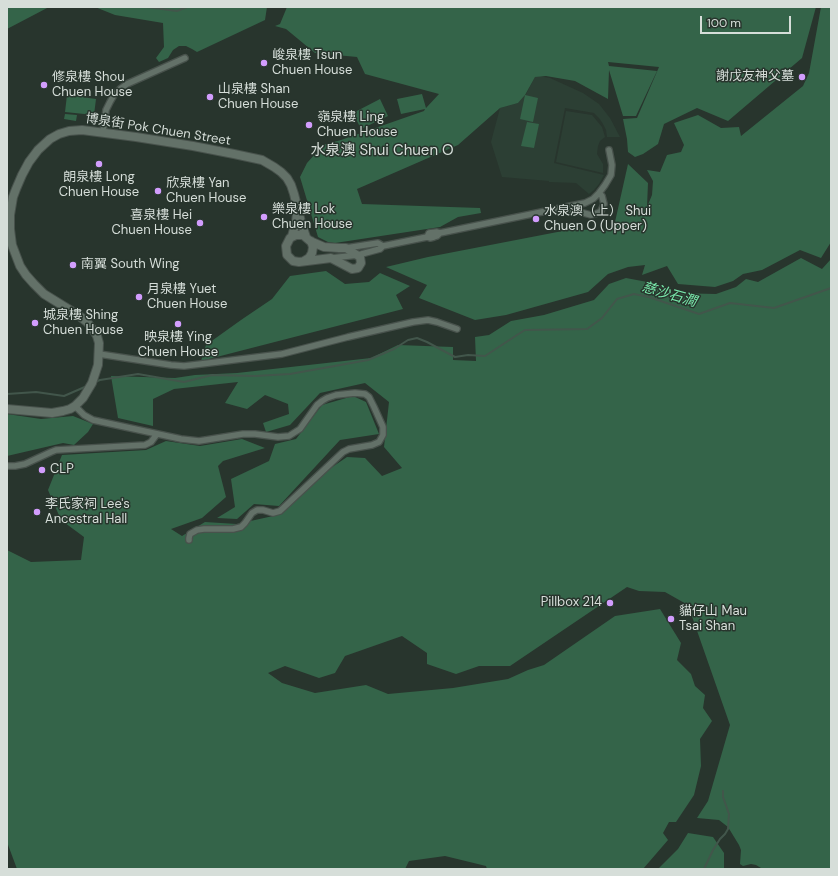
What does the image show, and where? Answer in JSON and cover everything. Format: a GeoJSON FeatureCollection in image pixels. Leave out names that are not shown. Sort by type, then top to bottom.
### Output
{"type":"FeatureCollection","features":[{"type":"Feature","properties":{"kind":"street"},"geometry":{"type":"LineString","coordinates":[[102,132],[106,110],[112,98],[120,89],[127,84],[185,58]]}},
{"type":"Feature","properties":{"kind":"street","name":"博泉街 Pok Chuen Street"},"geometry":{"type":"LineString","coordinates":[[75,406],[86,393],[98,365],[99,343],[97,336],[87,322],[44,294],[26,275],[15,254],[8,229],[16,189],[22,175],[29,162],[50,139],[69,131],[82,130],[193,146],[262,160],[274,167],[287,178],[291,185],[301,222],[313,247],[309,258],[304,261]]}},
{"type":"Feature","properties":{"kind":"street","name":"博泉街 Pok Chuen Street"},"geometry":{"type":"LineString","coordinates":[[297,206],[296,222],[292,236],[288,240],[286,246],[287,255],[293,261],[298,262],[358,255],[380,249],[384,246],[427,237],[429,233],[440,233],[585,203],[599,194],[606,185],[612,165],[609,150]]}},
{"type":"Feature","properties":{"kind":"street","name":"博泉街 Pok Chuen Street"},"geometry":{"type":"LineString","coordinates":[[565,208],[595,215],[601,211],[604,204],[604,200],[599,194]]}},
{"type":"Feature","properties":{"kind":"street","name":"博泉街 Pok Chuen Street"},"geometry":{"type":"LineString","coordinates":[[292,236],[300,235],[317,244],[331,248],[346,248],[378,244],[384,246]]}},
{"type":"Feature","properties":{"kind":"street"},"geometry":{"type":"LineString","coordinates":[[331,258],[350,268],[358,268],[361,263],[360,257],[346,248]]}},
{"type":"Feature","properties":{"kind":"street"},"geometry":{"type":"LineString","coordinates":[[99,354],[171,365],[189,365],[282,354],[348,336],[413,322],[428,320],[457,329]]}},
{"type":"Feature","properties":{"kind":"street"},"geometry":{"type":"LineString","coordinates":[[7,409],[52,413],[70,409],[75,406],[84,415],[93,420],[196,441],[243,434],[286,437],[294,434],[300,429],[322,401],[329,397],[351,393],[362,393],[369,397],[383,427],[383,435],[379,442],[372,445],[349,449],[343,452],[280,511],[273,513],[257,510],[252,513],[241,527],[233,529],[197,530],[190,534],[189,540]]}},
{"type":"Feature","properties":{"kind":"street"},"geometry":{"type":"LineString","coordinates":[[7,466],[25,464],[56,450],[145,445],[151,442],[157,434]]}},
{"type":"Feature","properties":{"kind":"shaded area"},"geometry":{"type":"Polygon","coordinates":[[[539,76],[550,78],[583,93],[599,104],[610,118],[620,137],[607,137],[603,124],[594,113],[565,108],[554,163],[604,175],[599,184],[589,194],[576,183],[502,177],[491,142],[500,108],[518,103],[526,94],[535,77],[539,76]]]}},
{"type":"Feature","properties":{"kind":"shaded area"},"geometry":{"type":"Polygon","coordinates":[[[566,111],[592,115],[602,127],[605,137],[600,141],[597,154],[603,164],[603,173],[556,162],[566,111]]]}},
{"type":"Feature","properties":{"kind":"green space"},"geometry":{"type":"Polygon","coordinates":[[[7,7],[49,7],[7,29],[7,7]]]}},
{"type":"Feature","properties":{"kind":"green space"},"geometry":{"type":"Polygon","coordinates":[[[95,7],[267,7],[265,20],[197,52],[186,46],[179,46],[173,50],[168,58],[159,62],[156,58],[164,47],[163,23],[115,15],[95,7]]]}},
{"type":"Feature","properties":{"kind":"green space"},"geometry":{"type":"Polygon","coordinates":[[[287,7],[816,7],[802,58],[728,121],[697,108],[664,124],[658,144],[643,154],[635,157],[628,152],[623,119],[637,118],[659,67],[608,62],[609,66],[657,71],[636,116],[623,116],[609,70],[608,99],[575,81],[546,76],[535,77],[525,95],[518,103],[500,108],[458,145],[357,189],[362,204],[480,208],[481,213],[458,217],[440,227],[335,243],[328,242],[318,237],[300,177],[307,163],[323,145],[424,111],[425,109],[401,114],[397,99],[422,94],[426,108],[439,94],[365,74],[357,57],[315,53],[286,29],[275,26],[280,24],[287,7]]]}},
{"type":"Feature","properties":{"kind":"green space"},"geometry":{"type":"Polygon","coordinates":[[[821,7],[831,7],[831,242],[821,258],[800,250],[762,270],[743,274],[733,281],[715,287],[678,284],[667,266],[642,275],[645,265],[628,267],[608,274],[588,292],[506,315],[475,320],[419,298],[427,285],[386,267],[428,257],[573,229],[606,231],[615,222],[628,164],[648,183],[647,207],[652,195],[653,181],[647,170],[660,172],[667,155],[681,152],[684,145],[674,123],[698,115],[721,128],[739,127],[741,136],[803,86],[809,73],[821,7]]]}},
{"type":"Feature","properties":{"kind":"green space"},"geometry":{"type":"Polygon","coordinates":[[[67,95],[96,99],[94,115],[65,112],[67,95]]]}},
{"type":"Feature","properties":{"kind":"green space"},"geometry":{"type":"Polygon","coordinates":[[[525,95],[538,98],[533,122],[520,119],[525,95]]]}},
{"type":"Feature","properties":{"kind":"green space"},"geometry":{"type":"Polygon","coordinates":[[[380,99],[388,116],[361,129],[353,113],[380,99]]]}},
{"type":"Feature","properties":{"kind":"green space"},"geometry":{"type":"Polygon","coordinates":[[[65,114],[77,115],[76,121],[64,119],[65,114]]]}},
{"type":"Feature","properties":{"kind":"green space"},"geometry":{"type":"Polygon","coordinates":[[[527,122],[539,124],[534,148],[521,146],[527,122]]]}},
{"type":"Feature","properties":{"kind":"green space"},"geometry":{"type":"Polygon","coordinates":[[[801,258],[822,269],[831,259],[831,869],[762,869],[751,864],[743,866],[740,864],[741,850],[728,827],[719,820],[697,818],[708,801],[730,725],[688,605],[665,592],[639,591],[627,587],[510,666],[479,666],[456,674],[427,664],[427,653],[402,636],[345,656],[335,673],[319,678],[285,666],[268,673],[282,683],[315,693],[366,685],[388,694],[453,688],[508,679],[544,665],[615,616],[660,609],[681,643],[677,660],[691,674],[695,686],[705,695],[703,708],[712,721],[700,739],[701,766],[694,795],[676,822],[669,822],[663,833],[668,840],[643,869],[487,869],[486,866],[445,856],[409,861],[405,869],[17,869],[7,842],[7,550],[31,562],[81,560],[84,537],[61,520],[48,490],[62,455],[146,450],[166,441],[200,446],[242,439],[265,448],[223,461],[218,466],[226,497],[202,518],[171,529],[182,536],[205,522],[237,524],[282,514],[316,478],[347,457],[365,458],[382,476],[402,468],[384,447],[389,402],[365,383],[320,393],[290,425],[266,432],[263,423],[289,414],[288,404],[265,395],[247,409],[225,403],[238,382],[174,389],[153,399],[153,426],[118,418],[111,376],[175,378],[195,375],[237,373],[371,358],[398,345],[453,347],[453,360],[476,361],[475,337],[489,335],[511,321],[544,315],[594,300],[609,284],[626,278],[658,284],[673,293],[716,294],[736,287],[746,279],[758,282],[801,258]]]}},
{"type":"Feature","properties":{"kind":"green space"},"geometry":{"type":"Polygon","coordinates":[[[326,271],[345,284],[369,282],[380,273],[410,286],[396,295],[403,309],[201,361],[206,345],[272,299],[290,276],[326,271]]]}},
{"type":"Feature","properties":{"kind":"green space"},"geometry":{"type":"Polygon","coordinates":[[[353,396],[366,402],[379,434],[340,440],[279,506],[254,504],[237,519],[217,518],[235,507],[231,479],[269,461],[275,444],[296,439],[322,405],[353,396]]]}},
{"type":"Feature","properties":{"kind":"green space"},"geometry":{"type":"Polygon","coordinates":[[[7,414],[41,419],[73,416],[93,424],[88,432],[74,445],[63,443],[7,456],[7,414]]]}},
{"type":"Feature","properties":{"kind":"green space"},"geometry":{"type":"Polygon","coordinates":[[[688,833],[713,837],[724,853],[724,869],[658,869],[678,849],[688,833]]]}},
{"type":"Feature","properties":{"kind":"waterway"},"geometry":{"type":"LineString","coordinates":[[147,7],[177,11],[187,7]]}},
{"type":"Feature","properties":{"kind":"waterway","name":"慈沙石澗"},"geometry":{"type":"LineString","coordinates":[[95,382],[138,374],[184,382],[212,375],[255,376],[290,374],[368,360],[394,349],[408,340],[417,338],[455,357],[468,355],[485,356],[525,330],[587,329],[602,318],[617,299],[634,294],[649,297],[699,314],[730,303],[774,308],[831,288]]}},
{"type":"Feature","properties":{"kind":"waterway"},"geometry":{"type":"LineString","coordinates":[[7,394],[36,392],[64,396],[87,386]]}},
{"type":"Feature","properties":{"kind":"waterway"},"geometry":{"type":"LineString","coordinates":[[704,869],[713,850],[728,829],[729,814],[723,797],[723,791]]}},
{"type":"Feature","properties":{"kind":"place","name":"峻泉樓 Tsun Chuen House"},"geometry":{"type":"Point","coordinates":[264,63]}},
{"type":"Feature","properties":{"kind":"place","name":"謝戊友神父墓"},"geometry":{"type":"Point","coordinates":[802,77]}},
{"type":"Feature","properties":{"kind":"place","name":"修泉樓 Shou Chuen House"},"geometry":{"type":"Point","coordinates":[44,85]}},
{"type":"Feature","properties":{"kind":"place","name":"山泉樓 Shan Chuen House"},"geometry":{"type":"Point","coordinates":[210,97]}},
{"type":"Feature","properties":{"kind":"place","name":"嶺泉樓 Ling Chuen House"},"geometry":{"type":"Point","coordinates":[309,125]}},
{"type":"Feature","properties":{"kind":"place","name":"朗泉樓 Long Chuen House"},"geometry":{"type":"Point","coordinates":[99,164]}},
{"type":"Feature","properties":{"kind":"place","name":"欣泉樓 Yan Chuen House"},"geometry":{"type":"Point","coordinates":[158,191]}},
{"type":"Feature","properties":{"kind":"place","name":"樂泉樓 Lok Chuen House"},"geometry":{"type":"Point","coordinates":[264,217]}},
{"type":"Feature","properties":{"kind":"place","name":"水泉澳（上） Shui Chuen O (Upper)"},"geometry":{"type":"Point","coordinates":[536,219]}},
{"type":"Feature","properties":{"kind":"place","name":"喜泉樓 Hei Chuen House"},"geometry":{"type":"Point","coordinates":[200,223]}},
{"type":"Feature","properties":{"kind":"place","name":"南翼 South Wing"},"geometry":{"type":"Point","coordinates":[73,265]}},
{"type":"Feature","properties":{"kind":"place","name":"月泉樓 Yuet Chuen House"},"geometry":{"type":"Point","coordinates":[139,297]}},
{"type":"Feature","properties":{"kind":"place","name":"城泉樓 Shing Chuen House"},"geometry":{"type":"Point","coordinates":[35,323]}},
{"type":"Feature","properties":{"kind":"place","name":"映泉樓 Ying Chuen House"},"geometry":{"type":"Point","coordinates":[178,324]}},
{"type":"Feature","properties":{"kind":"place","name":"CLP"},"geometry":{"type":"Point","coordinates":[42,470]}},
{"type":"Feature","properties":{"kind":"place","name":"李氏家祠 Lee's Ancestral Hall"},"geometry":{"type":"Point","coordinates":[37,512]}},
{"type":"Feature","properties":{"kind":"place","name":"Pillbox 214"},"geometry":{"type":"Point","coordinates":[610,603]}},
{"type":"Feature","properties":{"kind":"place","name":"貓仔山 Mau Tsai Shan"},"geometry":{"type":"Point","coordinates":[671,619]}},
{"type":"Feature","properties":{"kind":"district","name":"水泉澳 Shui Chuen O"},"geometry":{"type":"Point","coordinates":[382,151]}}]}
